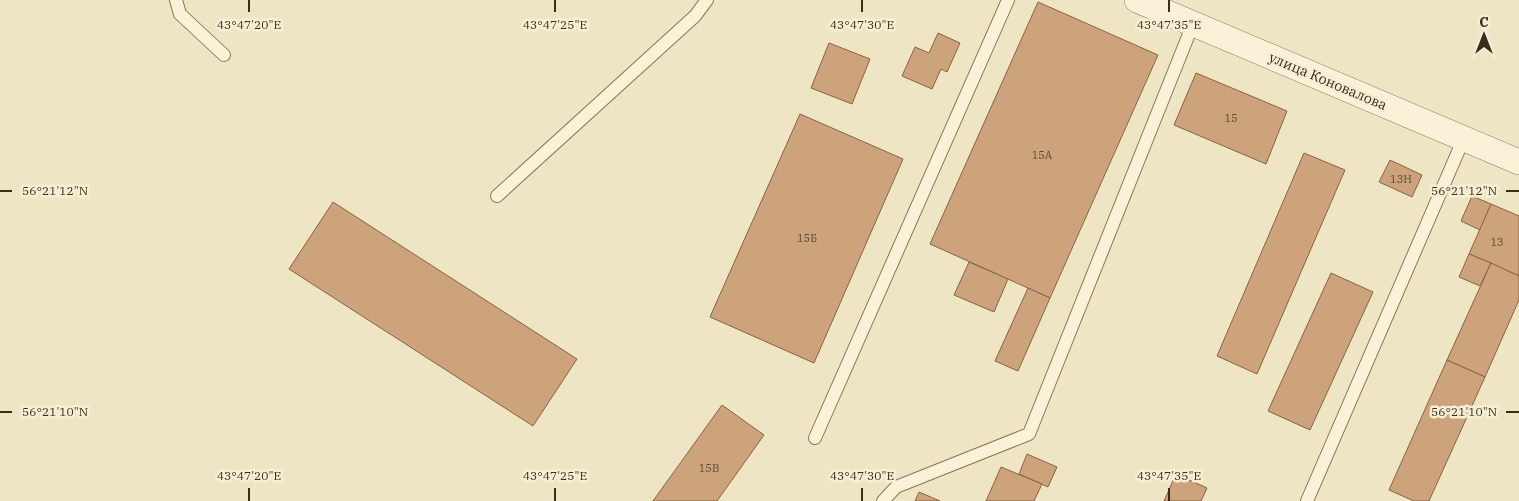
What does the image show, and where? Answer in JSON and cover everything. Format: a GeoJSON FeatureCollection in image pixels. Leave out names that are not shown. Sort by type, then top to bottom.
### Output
{"type":"FeatureCollection","features":[{"type":"Feature","properties":{"kind":"street","name":"улица Коновалова"},"geometry":{"type":"LineString","coordinates":[[1138,0],[1519,162]]}},
{"type":"Feature","properties":{"kind":"lane"},"geometry":{"type":"LineString","coordinates":[[176,0],[180,14],[224,55]]}},
{"type":"Feature","properties":{"kind":"lane"},"geometry":{"type":"LineString","coordinates":[[497,196],[695,16],[707,0]]}},
{"type":"Feature","properties":{"kind":"lane"},"geometry":{"type":"LineString","coordinates":[[814,438],[1008,0]]}},
{"type":"Feature","properties":{"kind":"lane"},"geometry":{"type":"LineString","coordinates":[[883,501],[896,487],[1029,434],[1193,24]]}},
{"type":"Feature","properties":{"kind":"lane"},"geometry":{"type":"LineString","coordinates":[[1307,501],[1464,138]]}},
{"type":"Feature","properties":{"kind":"building"},"geometry":{"type":"Polygon","coordinates":[[[1038,2],[1158,55],[1050,298],[930,244],[1038,2]]]}},
{"type":"Feature","properties":{"kind":"building"},"geometry":{"type":"Polygon","coordinates":[[[938,33],[960,43],[947,72],[941,69],[932,89],[902,76],[915,47],[929,53],[938,33]]]}},
{"type":"Feature","properties":{"kind":"building"},"geometry":{"type":"Polygon","coordinates":[[[829,43],[870,59],[852,104],[811,88],[829,43]]]}},
{"type":"Feature","properties":{"kind":"building"},"geometry":{"type":"Polygon","coordinates":[[[1196,73],[1287,111],[1266,164],[1174,125],[1196,73]]]}},
{"type":"Feature","properties":{"kind":"building"},"geometry":{"type":"Polygon","coordinates":[[[800,114],[903,159],[814,363],[710,317],[800,114]]]}},
{"type":"Feature","properties":{"kind":"building"},"geometry":{"type":"Polygon","coordinates":[[[1304,153],[1345,170],[1257,374],[1217,356],[1304,153]]]}},
{"type":"Feature","properties":{"kind":"building"},"geometry":{"type":"Polygon","coordinates":[[[1390,160],[1422,175],[1412,197],[1379,182],[1390,160]]]}},
{"type":"Feature","properties":{"kind":"building"},"geometry":{"type":"Polygon","coordinates":[[[1472,196],[1491,204],[1480,230],[1461,221],[1472,196]]]}},
{"type":"Feature","properties":{"kind":"building"},"geometry":{"type":"Polygon","coordinates":[[[333,202],[577,359],[533,426],[289,269],[333,202]]]}},
{"type":"Feature","properties":{"kind":"building"},"geometry":{"type":"Polygon","coordinates":[[[1491,204],[1519,216],[1519,276],[1469,254],[1491,204]]]}},
{"type":"Feature","properties":{"kind":"building"},"geometry":{"type":"Polygon","coordinates":[[[1469,254],[1491,263],[1480,286],[1459,277],[1469,254]]]}},
{"type":"Feature","properties":{"kind":"building"},"geometry":{"type":"Polygon","coordinates":[[[969,262],[1008,279],[994,312],[954,295],[969,262]]]}},
{"type":"Feature","properties":{"kind":"building"},"geometry":{"type":"Polygon","coordinates":[[[1491,263],[1519,276],[1519,300],[1485,377],[1447,360],[1491,263]]]}},
{"type":"Feature","properties":{"kind":"building"},"geometry":{"type":"Polygon","coordinates":[[[1331,273],[1373,292],[1310,430],[1268,411],[1331,273]]]}},
{"type":"Feature","properties":{"kind":"building"},"geometry":{"type":"Polygon","coordinates":[[[1028,288],[1050,298],[1018,371],[995,361],[1028,288]]]}},
{"type":"Feature","properties":{"kind":"building"},"geometry":{"type":"Polygon","coordinates":[[[1447,360],[1485,377],[1429,501],[1414,501],[1389,490],[1447,360]]]}},
{"type":"Feature","properties":{"kind":"building"},"geometry":{"type":"Polygon","coordinates":[[[722,405],[764,435],[717,501],[653,501],[722,405]]]}},
{"type":"Feature","properties":{"kind":"building"},"geometry":{"type":"Polygon","coordinates":[[[1027,454],[1057,467],[1048,487],[1019,474],[1027,454]]]}},
{"type":"Feature","properties":{"kind":"building"},"geometry":{"type":"Polygon","coordinates":[[[1001,467],[1042,484],[1034,501],[986,501],[1001,467]]]}},
{"type":"Feature","properties":{"kind":"building"},"geometry":{"type":"Polygon","coordinates":[[[1176,474],[1207,488],[1201,501],[1164,501],[1176,474]]]}},
{"type":"Feature","properties":{"kind":"building"},"geometry":{"type":"Polygon","coordinates":[[[919,492],[940,501],[915,501],[919,492]]]}}]}
